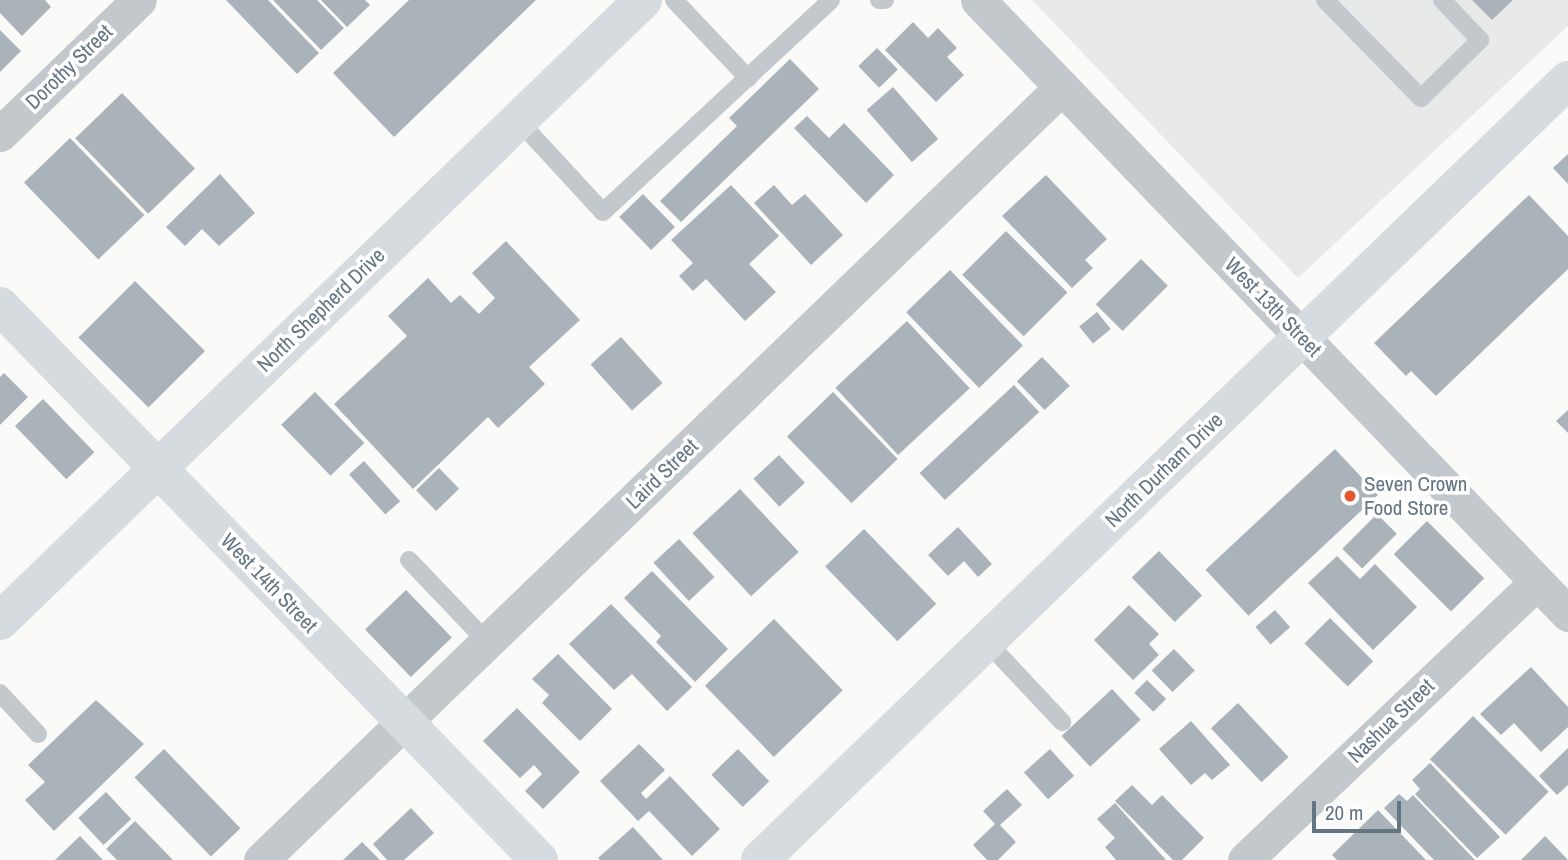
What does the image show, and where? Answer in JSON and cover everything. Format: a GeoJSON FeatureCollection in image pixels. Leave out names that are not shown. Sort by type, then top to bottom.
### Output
{"type":"FeatureCollection","features":[{"type":"Feature","properties":{"kind":"main road","name":"North Shepherd Drive"},"geometry":{"type":"LineString","coordinates":[[0,621],[643,0]]}},
{"type":"Feature","properties":{"kind":"main road","name":"North Durham Drive"},"geometry":{"type":"LineString","coordinates":[[760,860],[1568,80]]}},
{"type":"Feature","properties":{"kind":"main road","name":"West 14th Street"},"geometry":{"type":"LineString","coordinates":[[0,306],[402,723],[539,860]]}},
{"type":"Feature","properties":{"kind":"street","name":"Dorothy Street"},"geometry":{"type":"LineString","coordinates":[[0,134],[139,0]]}},
{"type":"Feature","properties":{"kind":"street","name":"West 13th Street"},"geometry":{"type":"LineString","coordinates":[[978,0],[1568,614]]}},
{"type":"Feature","properties":{"kind":"street","name":"Laird Street"},"geometry":{"type":"LineString","coordinates":[[261,860],[1062,87]]}},
{"type":"Feature","properties":{"kind":"street","name":"Nashua Street"},"geometry":{"type":"LineString","coordinates":[[1245,860],[1537,582]]}},
{"type":"Feature","properties":{"kind":"lane"},"geometry":{"type":"LineString","coordinates":[[674,0],[748,78]]}},
{"type":"Feature","properties":{"kind":"lane"},"geometry":{"type":"LineString","coordinates":[[518,120],[603,212],[831,0]]}},
{"type":"Feature","properties":{"kind":"lane"},"geometry":{"type":"LineString","coordinates":[[879,0],[886,0]]}},
{"type":"Feature","properties":{"kind":"lane"},"geometry":{"type":"LineString","coordinates":[[1325,0],[1421,98],[1480,40],[1442,0]]}},
{"type":"Feature","properties":{"kind":"lane"},"geometry":{"type":"LineString","coordinates":[[410,560],[487,642]]}},
{"type":"Feature","properties":{"kind":"lane"},"geometry":{"type":"LineString","coordinates":[[986,642],[1062,722]]}},
{"type":"Feature","properties":{"kind":"lane"},"geometry":{"type":"LineString","coordinates":[[0,693],[38,734]]}},
{"type":"Feature","properties":{"kind":"shaded area"},"geometry":{"type":"Polygon","coordinates":[[[1032,0],[1568,0],[1568,26],[1298,278],[1032,0]]]}},
{"type":"Feature","properties":{"kind":"building"},"geometry":{"type":"Polygon","coordinates":[[[0,0],[45,0],[51,7],[22,36],[0,13],[0,0]]]}},
{"type":"Feature","properties":{"kind":"building"},"geometry":{"type":"Polygon","coordinates":[[[226,0],[268,0],[319,53],[297,74],[226,0]]]}},
{"type":"Feature","properties":{"kind":"building"},"geometry":{"type":"Polygon","coordinates":[[[273,0],[317,0],[344,28],[321,50],[273,0]]]}},
{"type":"Feature","properties":{"kind":"building"},"geometry":{"type":"Polygon","coordinates":[[[321,0],[365,0],[370,5],[347,27],[321,0]]]}},
{"type":"Feature","properties":{"kind":"building"},"geometry":{"type":"Polygon","coordinates":[[[409,0],[536,0],[394,137],[333,73],[409,0]]]}},
{"type":"Feature","properties":{"kind":"building"},"geometry":{"type":"Polygon","coordinates":[[[1472,0],[1513,0],[1492,20],[1472,0]]]}},
{"type":"Feature","properties":{"kind":"building"},"geometry":{"type":"Polygon","coordinates":[[[913,22],[928,38],[938,28],[957,48],[947,57],[964,75],[936,102],[885,50],[913,22]]]}},
{"type":"Feature","properties":{"kind":"building"},"geometry":{"type":"Polygon","coordinates":[[[0,30],[21,51],[0,72],[0,30]]]}},
{"type":"Feature","properties":{"kind":"building"},"geometry":{"type":"Polygon","coordinates":[[[877,48],[898,70],[879,88],[858,66],[877,48]]]}},
{"type":"Feature","properties":{"kind":"building"},"geometry":{"type":"Polygon","coordinates":[[[790,59],[819,89],[681,222],[660,201],[737,126],[729,118],[790,59]]]}},
{"type":"Feature","properties":{"kind":"building"},"geometry":{"type":"Polygon","coordinates":[[[893,87],[938,139],[912,162],[867,110],[893,87]]]}},
{"type":"Feature","properties":{"kind":"building"},"geometry":{"type":"Polygon","coordinates":[[[122,93],[195,169],[148,214],[75,138],[122,93]]]}},
{"type":"Feature","properties":{"kind":"building"},"geometry":{"type":"Polygon","coordinates":[[[807,116],[829,138],[844,123],[894,175],[866,203],[794,128],[807,116]]]}},
{"type":"Feature","properties":{"kind":"building"},"geometry":{"type":"Polygon","coordinates":[[[70,138],[144,215],[98,259],[24,182],[70,138]]]}},
{"type":"Feature","properties":{"kind":"building"},"geometry":{"type":"Polygon","coordinates":[[[1568,154],[1568,184],[1553,168],[1568,154]]]}},
{"type":"Feature","properties":{"kind":"building"},"geometry":{"type":"Polygon","coordinates":[[[220,174],[255,213],[219,246],[202,229],[185,246],[166,227],[220,174]]]}},
{"type":"Feature","properties":{"kind":"building"},"geometry":{"type":"Polygon","coordinates":[[[1046,175],[1107,239],[1085,260],[1093,268],[1072,288],[1002,216],[1046,175]]]}},
{"type":"Feature","properties":{"kind":"building"},"geometry":{"type":"Polygon","coordinates":[[[731,185],[779,236],[749,264],[776,292],[745,321],[706,279],[693,291],[679,276],[693,263],[671,240],[731,185]]]}},
{"type":"Feature","properties":{"kind":"building"},"geometry":{"type":"Polygon","coordinates":[[[774,185],[792,205],[805,194],[843,235],[811,265],[754,203],[774,185]]]}},
{"type":"Feature","properties":{"kind":"building"},"geometry":{"type":"Polygon","coordinates":[[[643,194],[675,227],[651,250],[619,217],[643,194]]]}},
{"type":"Feature","properties":{"kind":"building"},"geometry":{"type":"Polygon","coordinates":[[[1529,195],[1568,236],[1568,269],[1436,396],[1411,371],[1406,376],[1374,343],[1529,195]]]}},
{"type":"Feature","properties":{"kind":"building"},"geometry":{"type":"Polygon","coordinates":[[[1006,231],[1068,293],[1024,336],[962,275],[1006,231]]]}},
{"type":"Feature","properties":{"kind":"building"},"geometry":{"type":"Polygon","coordinates":[[[506,241],[580,320],[529,367],[545,384],[498,428],[488,417],[413,489],[334,404],[407,336],[388,316],[428,278],[451,303],[460,295],[479,314],[495,298],[472,273],[506,241]]]}},
{"type":"Feature","properties":{"kind":"building"},"geometry":{"type":"Polygon","coordinates":[[[1141,259],[1168,286],[1123,331],[1096,304],[1141,259]]]}},
{"type":"Feature","properties":{"kind":"building"},"geometry":{"type":"Polygon","coordinates":[[[950,270],[1023,346],[979,388],[906,312],[950,270]]]}},
{"type":"Feature","properties":{"kind":"building"},"geometry":{"type":"Polygon","coordinates":[[[135,281],[205,351],[148,408],[78,338],[135,281]]]}},
{"type":"Feature","properties":{"kind":"building"},"geometry":{"type":"Polygon","coordinates":[[[1097,312],[1111,329],[1093,344],[1079,326],[1097,312]]]}},
{"type":"Feature","properties":{"kind":"building"},"geometry":{"type":"Polygon","coordinates":[[[907,321],[970,388],[898,455],[835,388],[907,321]]]}},
{"type":"Feature","properties":{"kind":"building"},"geometry":{"type":"Polygon","coordinates":[[[621,337],[662,383],[632,411],[591,364],[621,337]]]}},
{"type":"Feature","properties":{"kind":"building"},"geometry":{"type":"Polygon","coordinates":[[[1042,357],[1070,386],[1045,410],[1017,381],[1042,357]]]}},
{"type":"Feature","properties":{"kind":"building"},"geometry":{"type":"Polygon","coordinates":[[[4,373],[28,397],[0,425],[0,377],[4,373]]]}},
{"type":"Feature","properties":{"kind":"building"},"geometry":{"type":"Polygon","coordinates":[[[1014,385],[1039,412],[945,500],[920,473],[1014,385]]]}},
{"type":"Feature","properties":{"kind":"building"},"geometry":{"type":"Polygon","coordinates":[[[315,392],[364,443],[331,476],[281,425],[315,392]]]}},
{"type":"Feature","properties":{"kind":"building"},"geometry":{"type":"Polygon","coordinates":[[[833,392],[898,459],[852,503],[787,436],[833,392]]]}},
{"type":"Feature","properties":{"kind":"building"},"geometry":{"type":"Polygon","coordinates":[[[43,399],[94,452],[66,479],[15,426],[43,399]]]}},
{"type":"Feature","properties":{"kind":"building"},"geometry":{"type":"Polygon","coordinates":[[[1568,410],[1568,433],[1556,421],[1568,410]]]}},
{"type":"Feature","properties":{"kind":"building"},"geometry":{"type":"Polygon","coordinates":[[[1335,449],[1378,495],[1249,616],[1206,570],[1335,449]]]}},
{"type":"Feature","properties":{"kind":"building"},"geometry":{"type":"Polygon","coordinates":[[[779,455],[805,483],[779,507],[753,479],[779,455]]]}},
{"type":"Feature","properties":{"kind":"building"},"geometry":{"type":"Polygon","coordinates":[[[364,461],[400,501],[385,515],[349,474],[364,461]]]}},
{"type":"Feature","properties":{"kind":"building"},"geometry":{"type":"Polygon","coordinates":[[[439,468],[459,489],[436,511],[416,490],[439,468]]]}},
{"type":"Feature","properties":{"kind":"building"},"geometry":{"type":"Polygon","coordinates":[[[740,489],[799,552],[751,596],[692,533],[740,489]]]}},
{"type":"Feature","properties":{"kind":"building"},"geometry":{"type":"Polygon","coordinates":[[[1377,514],[1397,534],[1362,568],[1342,549],[1377,514]]]}},
{"type":"Feature","properties":{"kind":"building"},"geometry":{"type":"Polygon","coordinates":[[[1427,521],[1484,578],[1451,612],[1394,554],[1427,521]]]}},
{"type":"Feature","properties":{"kind":"building"},"geometry":{"type":"Polygon","coordinates":[[[958,527],[992,564],[978,577],[964,561],[948,576],[928,555],[958,527]]]}},
{"type":"Feature","properties":{"kind":"building"},"geometry":{"type":"Polygon","coordinates":[[[864,529],[936,604],[897,641],[825,567],[864,529]]]}},
{"type":"Feature","properties":{"kind":"building"},"geometry":{"type":"Polygon","coordinates":[[[679,539],[714,577],[689,601],[653,563],[679,539]]]}},
{"type":"Feature","properties":{"kind":"building"},"geometry":{"type":"Polygon","coordinates":[[[1159,551],[1202,596],[1175,622],[1132,577],[1159,551]]]}},
{"type":"Feature","properties":{"kind":"building"},"geometry":{"type":"Polygon","coordinates":[[[1337,556],[1360,579],[1375,564],[1417,607],[1373,650],[1308,583],[1337,556]]]}},
{"type":"Feature","properties":{"kind":"building"},"geometry":{"type":"Polygon","coordinates":[[[652,571],[728,649],[695,682],[656,642],[661,636],[624,598],[652,571]]]}},
{"type":"Feature","properties":{"kind":"building"},"geometry":{"type":"Polygon","coordinates":[[[406,590],[452,637],[411,677],[365,630],[406,590]]]}},
{"type":"Feature","properties":{"kind":"building"},"geometry":{"type":"Polygon","coordinates":[[[611,604],[692,687],[667,711],[632,674],[614,690],[569,644],[611,604]]]}},
{"type":"Feature","properties":{"kind":"building"},"geometry":{"type":"Polygon","coordinates":[[[1129,605],[1159,634],[1149,644],[1159,655],[1133,680],[1094,640],[1129,605]]]}},
{"type":"Feature","properties":{"kind":"building"},"geometry":{"type":"Polygon","coordinates":[[[1275,610],[1290,627],[1270,644],[1255,627],[1275,610]]]}},
{"type":"Feature","properties":{"kind":"building"},"geometry":{"type":"Polygon","coordinates":[[[1330,618],[1373,661],[1348,687],[1305,643],[1330,618]]]}},
{"type":"Feature","properties":{"kind":"building"},"geometry":{"type":"Polygon","coordinates":[[[774,619],[843,690],[774,757],[705,686],[774,619]]]}},
{"type":"Feature","properties":{"kind":"building"},"geometry":{"type":"Polygon","coordinates":[[[1174,649],[1195,671],[1173,692],[1152,671],[1174,649]]]}},
{"type":"Feature","properties":{"kind":"building"},"geometry":{"type":"Polygon","coordinates":[[[558,654],[612,709],[580,741],[542,703],[549,695],[532,679],[558,654]]]}},
{"type":"Feature","properties":{"kind":"building"},"geometry":{"type":"Polygon","coordinates":[[[1531,667],[1568,707],[1568,727],[1541,752],[1514,723],[1501,735],[1480,714],[1531,667]]]}},
{"type":"Feature","properties":{"kind":"building"},"geometry":{"type":"Polygon","coordinates":[[[1147,680],[1166,699],[1153,712],[1134,693],[1147,680]]]}},
{"type":"Feature","properties":{"kind":"building"},"geometry":{"type":"Polygon","coordinates":[[[1112,689],[1141,720],[1090,767],[1062,736],[1112,689]]]}},
{"type":"Feature","properties":{"kind":"building"},"geometry":{"type":"Polygon","coordinates":[[[96,700],[144,744],[54,831],[25,800],[45,782],[28,765],[96,700]]]}},
{"type":"Feature","properties":{"kind":"building"},"geometry":{"type":"Polygon","coordinates":[[[1238,703],[1288,757],[1261,782],[1211,728],[1238,703]]]}},
{"type":"Feature","properties":{"kind":"building"},"geometry":{"type":"Polygon","coordinates":[[[517,708],[580,772],[543,809],[525,791],[542,774],[534,765],[520,778],[483,741],[517,708]]]}},
{"type":"Feature","properties":{"kind":"building"},"geometry":{"type":"Polygon","coordinates":[[[1473,716],[1549,792],[1506,835],[1430,759],[1473,716]]]}},
{"type":"Feature","properties":{"kind":"building"},"geometry":{"type":"Polygon","coordinates":[[[1191,721],[1230,765],[1212,780],[1205,773],[1191,785],[1159,749],[1191,721]]]}},
{"type":"Feature","properties":{"kind":"building"},"geometry":{"type":"Polygon","coordinates":[[[639,744],[665,770],[641,793],[646,799],[670,776],[720,829],[692,856],[649,811],[638,821],[600,781],[639,744]]]}},
{"type":"Feature","properties":{"kind":"building"},"geometry":{"type":"Polygon","coordinates":[[[1568,748],[1568,785],[1557,795],[1539,776],[1568,748]]]}},
{"type":"Feature","properties":{"kind":"building"},"geometry":{"type":"Polygon","coordinates":[[[164,749],[240,828],[211,857],[135,777],[164,749]]]}},
{"type":"Feature","properties":{"kind":"building"},"geometry":{"type":"Polygon","coordinates":[[[738,749],[769,781],[743,807],[711,775],[738,749]]]}},
{"type":"Feature","properties":{"kind":"building"},"geometry":{"type":"Polygon","coordinates":[[[1050,749],[1074,776],[1048,799],[1024,772],[1050,749]]]}},
{"type":"Feature","properties":{"kind":"building"},"geometry":{"type":"Polygon","coordinates":[[[1430,763],[1500,837],[1477,858],[1415,794],[1420,789],[1412,780],[1430,763]]]}},
{"type":"Feature","properties":{"kind":"building"},"geometry":{"type":"Polygon","coordinates":[[[1132,785],[1152,805],[1162,795],[1204,838],[1182,860],[1173,860],[1115,801],[1132,785]]]}},
{"type":"Feature","properties":{"kind":"building"},"geometry":{"type":"Polygon","coordinates":[[[1007,789],[1022,805],[1000,825],[1016,842],[998,860],[987,860],[973,845],[995,824],[983,811],[1007,789]]]}},
{"type":"Feature","properties":{"kind":"building"},"geometry":{"type":"Polygon","coordinates":[[[106,792],[131,819],[103,845],[78,818],[106,792]]]}},
{"type":"Feature","properties":{"kind":"building"},"geometry":{"type":"Polygon","coordinates":[[[1399,794],[1407,801],[1413,795],[1475,860],[1434,860],[1384,808],[1399,794]]]}},
{"type":"Feature","properties":{"kind":"building"},"geometry":{"type":"Polygon","coordinates":[[[1115,803],[1166,860],[1116,860],[1105,847],[1115,838],[1097,819],[1115,803]]]}},
{"type":"Feature","properties":{"kind":"building"},"geometry":{"type":"Polygon","coordinates":[[[411,808],[434,833],[404,860],[387,860],[373,844],[411,808]]]}},
{"type":"Feature","properties":{"kind":"building"},"geometry":{"type":"Polygon","coordinates":[[[1378,810],[1426,860],[1337,860],[1332,855],[1378,810]]]}},
{"type":"Feature","properties":{"kind":"building"},"geometry":{"type":"Polygon","coordinates":[[[135,821],[173,860],[117,860],[106,849],[135,821]]]}},
{"type":"Feature","properties":{"kind":"building"},"geometry":{"type":"Polygon","coordinates":[[[633,827],[663,860],[598,858],[633,827]]]}},
{"type":"Feature","properties":{"kind":"building"},"geometry":{"type":"Polygon","coordinates":[[[80,836],[103,860],[55,860],[80,836]]]}},
{"type":"Feature","properties":{"kind":"building"},"geometry":{"type":"Polygon","coordinates":[[[1545,836],[1568,860],[1521,860],[1545,836]]]}},
{"type":"Feature","properties":{"kind":"building"},"geometry":{"type":"Polygon","coordinates":[[[362,842],[380,860],[343,860],[362,842]]]}},
{"type":"Feature","properties":{"kind":"place","name":"Seven Crown Food Store"},"geometry":{"type":"Point","coordinates":[1350,496]}}]}
